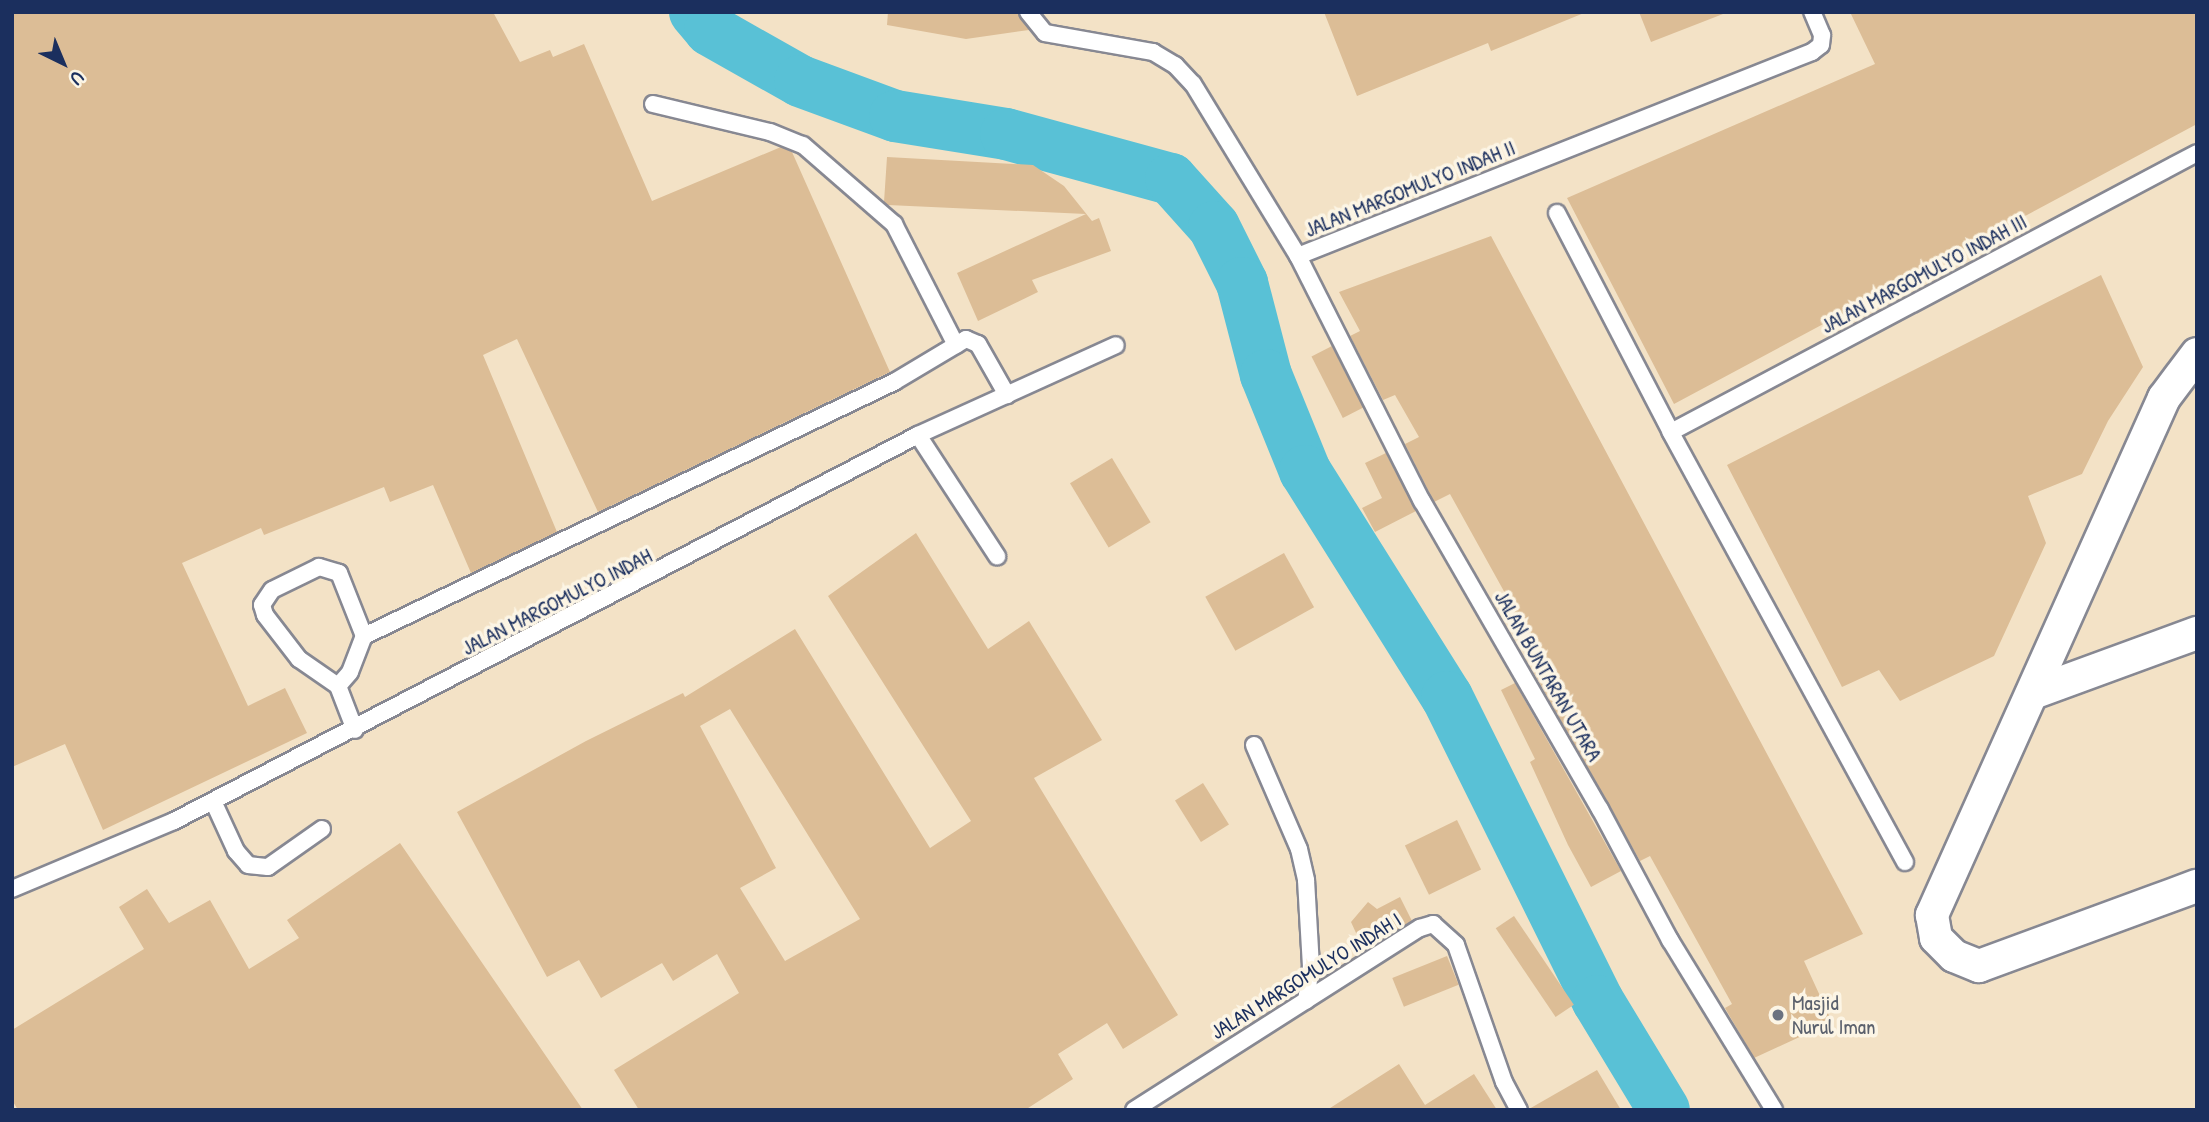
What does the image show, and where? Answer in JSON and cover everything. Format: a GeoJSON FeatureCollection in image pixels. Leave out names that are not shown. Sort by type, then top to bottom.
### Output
{"type":"FeatureCollection","features":[{"type":"Feature","properties":{"kind":"street"},"geometry":{"type":"LineString","coordinates":[[2197,354],[2164,398],[1932,915],[1936,938],[1954,956],[1979,966],[2197,886]]}},
{"type":"Feature","properties":{"kind":"street"},"geometry":{"type":"LineString","coordinates":[[2164,398],[2197,386]]}},
{"type":"Feature","properties":{"kind":"street"},"geometry":{"type":"LineString","coordinates":[[2033,693],[2197,633]]}},
{"type":"Feature","properties":{"kind":"lane","name":"JALAN MARGOMULYO INDAH II"},"geometry":{"type":"LineString","coordinates":[[1028,12],[1045,33],[1153,52],[1175,65],[1241,159],[1298,256],[1415,213],[1821,44],[1812,12]]}},
{"type":"Feature","properties":{"kind":"lane"},"geometry":{"type":"LineString","coordinates":[[653,104],[770,132],[803,145],[894,224],[956,345]]}},
{"type":"Feature","properties":{"kind":"lane","name":"JALAN MARGOMULYO INDAH III"},"geometry":{"type":"LineString","coordinates":[[1671,432],[2197,153]]}},
{"type":"Feature","properties":{"kind":"lane"},"geometry":{"type":"LineString","coordinates":[[1557,213],[1671,432],[1905,862]]}},
{"type":"Feature","properties":{"kind":"lane","name":"JALAN BUNTARAN UTARA"},"geometry":{"type":"LineString","coordinates":[[1298,256],[1422,501],[1600,809],[1670,940],[1774,1110]]}},
{"type":"Feature","properties":{"kind":"lane"},"geometry":{"type":"LineString","coordinates":[[364,636],[894,382],[956,345],[974,340],[1007,395]]}},
{"type":"Feature","properties":{"kind":"lane","name":"JALAN MARGOMULYO INDAH"},"geometry":{"type":"LineString","coordinates":[[12,889],[213,801],[355,730],[918,435],[1116,345]]}},
{"type":"Feature","properties":{"kind":"lane"},"geometry":{"type":"LineString","coordinates":[[918,435],[997,556]]}},
{"type":"Feature","properties":{"kind":"lane"},"geometry":{"type":"LineString","coordinates":[[338,686],[350,672],[364,636],[339,573],[331,567],[319,567],[272,590],[265,600],[265,615],[284,642],[318,676],[338,686],[355,730]]}},
{"type":"Feature","properties":{"kind":"lane"},"geometry":{"type":"LineString","coordinates":[[1254,745],[1298,849],[1306,880],[1311,966],[1306,1001]]}},
{"type":"Feature","properties":{"kind":"lane"},"geometry":{"type":"LineString","coordinates":[[213,801],[236,851],[248,865],[268,867],[322,829]]}},
{"type":"Feature","properties":{"kind":"lane","name":"JALAN MARGOMULYO INDAH I"},"geometry":{"type":"LineString","coordinates":[[1134,1110],[1420,928],[1433,925],[1456,945],[1504,1082],[1519,1110]]}},
{"type":"Feature","properties":{"kind":"building"},"geometry":{"type":"Polygon","coordinates":[[[12,12],[493,12],[520,62],[550,50],[553,57],[584,44],[652,201],[781,147],[792,152],[890,372],[598,512],[517,339],[483,355],[557,532],[471,573],[433,485],[390,502],[384,487],[264,535],[261,528],[182,563],[248,706],[285,688],[307,733],[103,830],[65,744],[12,767],[12,12]]]}},
{"type":"Feature","properties":{"kind":"building"},"geometry":{"type":"Polygon","coordinates":[[[888,12],[1018,12],[1029,30],[966,39],[887,25],[888,12]]]}},
{"type":"Feature","properties":{"kind":"building"},"geometry":{"type":"Polygon","coordinates":[[[1324,12],[1584,13],[1491,51],[1488,43],[1357,96],[1324,12]]]}},
{"type":"Feature","properties":{"kind":"building"},"geometry":{"type":"Polygon","coordinates":[[[1639,12],[1723,12],[1723,14],[1651,42],[1639,12]]]}},
{"type":"Feature","properties":{"kind":"building"},"geometry":{"type":"Polygon","coordinates":[[[1850,12],[2197,12],[2197,124],[1674,404],[1567,198],[1875,64],[1850,12]]]}},
{"type":"Feature","properties":{"kind":"building"},"geometry":{"type":"Polygon","coordinates":[[[887,157],[1033,165],[1064,186],[1092,221],[1099,218],[1111,251],[1032,280],[1038,292],[978,321],[957,273],[1086,214],[888,205],[884,202],[887,157]]]}},
{"type":"Feature","properties":{"kind":"building"},"geometry":{"type":"Polygon","coordinates":[[[1491,236],[1863,934],[1804,961],[1832,1022],[1754,1058],[1725,1008],[1732,1004],[1650,856],[1640,861],[1534,673],[1546,667],[1450,494],[1434,502],[1405,444],[1419,437],[1395,395],[1383,400],[1350,336],[1360,331],[1339,292],[1491,236]]]}},
{"type":"Feature","properties":{"kind":"building"},"geometry":{"type":"Polygon","coordinates":[[[2101,275],[2143,367],[2108,421],[2082,474],[2028,496],[2046,543],[1994,656],[1900,701],[1879,670],[1842,687],[1727,465],[2101,275]]]}},
{"type":"Feature","properties":{"kind":"building"},"geometry":{"type":"Polygon","coordinates":[[[1332,346],[1363,407],[1343,418],[1312,356],[1332,346]]]}},
{"type":"Feature","properties":{"kind":"building"},"geometry":{"type":"Polygon","coordinates":[[[1386,453],[1416,511],[1375,532],[1362,508],[1382,498],[1365,463],[1386,453]]]}},
{"type":"Feature","properties":{"kind":"building"},"geometry":{"type":"Polygon","coordinates":[[[1112,458],[1151,522],[1109,548],[1070,483],[1112,458]]]}},
{"type":"Feature","properties":{"kind":"building"},"geometry":{"type":"Polygon","coordinates":[[[916,533],[988,649],[1029,621],[1102,740],[1034,778],[1178,1015],[1123,1049],[1107,1023],[1058,1054],[1073,1079],[1025,1110],[639,1110],[614,1070],[739,993],[717,954],[673,981],[662,963],[601,998],[579,960],[547,977],[457,812],[586,741],[683,693],[685,697],[795,629],[930,848],[971,821],[828,596],[916,533]],[[730,709],[700,726],[776,868],[740,888],[785,961],[860,919],[730,709]]]}},
{"type":"Feature","properties":{"kind":"building"},"geometry":{"type":"Polygon","coordinates":[[[1284,553],[1314,607],[1235,651],[1205,597],[1284,553]]]}},
{"type":"Feature","properties":{"kind":"building"},"geometry":{"type":"Polygon","coordinates":[[[1515,683],[1621,871],[1591,887],[1568,845],[1530,762],[1535,759],[1501,690],[1515,683]]]}},
{"type":"Feature","properties":{"kind":"building"},"geometry":{"type":"Polygon","coordinates":[[[1203,783],[1229,825],[1201,842],[1175,800],[1203,783]]]}},
{"type":"Feature","properties":{"kind":"building"},"geometry":{"type":"Polygon","coordinates":[[[1457,820],[1481,869],[1429,895],[1405,845],[1457,820]]]}},
{"type":"Feature","properties":{"kind":"building"},"geometry":{"type":"Polygon","coordinates":[[[400,843],[583,1110],[18,1110],[12,1100],[12,1030],[144,949],[119,907],[147,889],[169,923],[210,900],[249,969],[299,938],[287,920],[400,843]]]}},
{"type":"Feature","properties":{"kind":"building"},"geometry":{"type":"Polygon","coordinates":[[[1400,897],[1412,921],[1375,944],[1362,946],[1351,922],[1368,902],[1377,909],[1400,897]]]}},
{"type":"Feature","properties":{"kind":"building"},"geometry":{"type":"Polygon","coordinates":[[[1514,916],[1574,1005],[1556,1017],[1496,928],[1514,916]]]}},
{"type":"Feature","properties":{"kind":"building"},"geometry":{"type":"Polygon","coordinates":[[[1447,956],[1459,985],[1404,1007],[1392,978],[1447,956]]]}},
{"type":"Feature","properties":{"kind":"building"},"geometry":{"type":"Polygon","coordinates":[[[1399,1064],[1425,1105],[1474,1074],[1497,1110],[1327,1110],[1399,1064]]]}},
{"type":"Feature","properties":{"kind":"building"},"geometry":{"type":"Polygon","coordinates":[[[1597,1070],[1621,1110],[1529,1110],[1529,1109],[1597,1070]]]}},
{"type":"Feature","properties":{"kind":"waterway"},"geometry":{"type":"LineString","coordinates":[[695,12],[710,30],[800,81],[895,116],[1006,134],[1171,179],[1214,227],[1242,283],[1266,375],[1305,471],[1447,697],[1598,1001],[1664,1110]]}},
{"type":"Feature","properties":{"kind":"place","name":"Masjid Nurul Iman"},"geometry":{"type":"Point","coordinates":[1778,1015]}}]}
